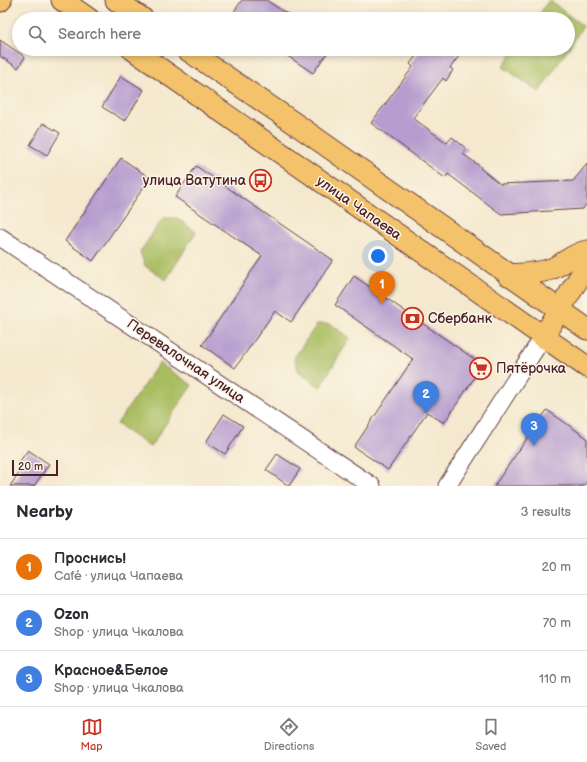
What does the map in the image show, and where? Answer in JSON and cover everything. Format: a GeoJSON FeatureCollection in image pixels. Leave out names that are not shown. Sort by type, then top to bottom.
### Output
{"type":"FeatureCollection","features":[{"type":"Feature","properties":{"kind":"main road"},"geometry":{"type":"LineString","coordinates":[[62,0],[79,12]]}},
{"type":"Feature","properties":{"kind":"main road"},"geometry":{"type":"LineString","coordinates":[[116,0],[133,12]]}},
{"type":"Feature","properties":{"kind":"main road","name":"улица Чапаева"},"geometry":{"type":"LineString","coordinates":[[142,56],[587,367]]}},
{"type":"Feature","properties":{"kind":"main road"},"geometry":{"type":"LineString","coordinates":[[196,56],[587,329]]}},
{"type":"Feature","properties":{"kind":"main road"},"geometry":{"type":"LineString","coordinates":[[508,275],[534,274],[551,269],[566,262],[580,252],[587,251]]}},
{"type":"Feature","properties":{"kind":"main road"},"geometry":{"type":"LineString","coordinates":[[543,337],[587,265]]}},
{"type":"Feature","properties":{"kind":"street","name":"Перевалочная улица"},"geometry":{"type":"LineString","coordinates":[[0,237],[372,486]]}},
{"type":"Feature","properties":{"kind":"street"},"geometry":{"type":"LineString","coordinates":[[448,486],[543,337]]}},
{"type":"Feature","properties":{"kind":"green space"},"geometry":{"type":"Polygon","coordinates":[[[549,0],[565,12],[541,12],[549,0]]]}},
{"type":"Feature","properties":{"kind":"green space"},"geometry":{"type":"Polygon","coordinates":[[[575,20],[583,26],[575,38],[575,20]]]}},
{"type":"Feature","properties":{"kind":"green space"},"geometry":{"type":"Polygon","coordinates":[[[510,56],[563,56],[539,92],[503,67],[510,56]]]}},
{"type":"Feature","properties":{"kind":"green space"},"geometry":{"type":"Polygon","coordinates":[[[163,218],[177,218],[196,232],[166,280],[145,266],[140,252],[163,218]]]}},
{"type":"Feature","properties":{"kind":"green space"},"geometry":{"type":"Polygon","coordinates":[[[317,324],[331,324],[350,338],[320,387],[299,372],[294,358],[317,324]]]}},
{"type":"Feature","properties":{"kind":"green space"},"geometry":{"type":"Polygon","coordinates":[[[159,363],[192,385],[150,447],[117,424],[159,363]]]}},
{"type":"Feature","properties":{"kind":"building"},"geometry":{"type":"Polygon","coordinates":[[[242,0],[266,0],[284,12],[234,12],[242,0]]]}},
{"type":"Feature","properties":{"kind":"building"},"geometry":{"type":"Polygon","coordinates":[[[0,40],[12,48],[12,56],[25,57],[18,68],[0,56],[0,40]]]}},
{"type":"Feature","properties":{"kind":"building"},"geometry":{"type":"Polygon","coordinates":[[[288,56],[325,56],[313,73],[288,56]]]}},
{"type":"Feature","properties":{"kind":"building"},"geometry":{"type":"Polygon","coordinates":[[[416,56],[459,56],[450,68],[453,70],[446,81],[443,78],[413,118],[447,143],[452,137],[467,149],[463,154],[481,167],[480,168],[500,184],[573,181],[587,164],[587,203],[583,209],[501,214],[448,174],[445,178],[371,123],[413,67],[410,64],[416,56]]]}},
{"type":"Feature","properties":{"kind":"building"},"geometry":{"type":"Polygon","coordinates":[[[121,76],[144,90],[125,121],[102,107],[121,76]]]}},
{"type":"Feature","properties":{"kind":"building"},"geometry":{"type":"Polygon","coordinates":[[[43,123],[60,133],[47,155],[30,145],[43,123]]]}},
{"type":"Feature","properties":{"kind":"building"},"geometry":{"type":"Polygon","coordinates":[[[121,158],[150,178],[93,261],[65,241],[121,158]]]}},
{"type":"Feature","properties":{"kind":"building"},"geometry":{"type":"Polygon","coordinates":[[[196,166],[333,260],[291,322],[275,311],[235,368],[202,345],[262,256],[175,197],[196,166]]]}},
{"type":"Feature","properties":{"kind":"building"},"geometry":{"type":"Polygon","coordinates":[[[354,276],[483,365],[444,423],[427,412],[388,470],[354,447],[413,359],[335,305],[354,276]]]}},
{"type":"Feature","properties":{"kind":"building"},"geometry":{"type":"Polygon","coordinates":[[[547,410],[587,438],[587,481],[584,486],[494,486],[547,410]]]}},
{"type":"Feature","properties":{"kind":"building"},"geometry":{"type":"Polygon","coordinates":[[[224,414],[243,426],[225,454],[206,442],[224,414]]]}},
{"type":"Feature","properties":{"kind":"building"},"geometry":{"type":"Polygon","coordinates":[[[28,450],[49,464],[34,486],[10,486],[22,469],[17,465],[28,450]]]}},
{"type":"Feature","properties":{"kind":"building"},"geometry":{"type":"Polygon","coordinates":[[[277,454],[300,469],[289,486],[266,470],[277,454]]]}},
{"type":"Feature","properties":{"kind":"place","name":"улица Ватутина"},"geometry":{"type":"Point","coordinates":[261,180]}},
{"type":"Feature","properties":{"kind":"place","name":"Проснись!"},"geometry":{"type":"Point","coordinates":[382,304]}},
{"type":"Feature","properties":{"kind":"place","name":"Сбербанк"},"geometry":{"type":"Point","coordinates":[412,318]}},
{"type":"Feature","properties":{"kind":"place","name":"Пятёрочка"},"geometry":{"type":"Point","coordinates":[481,368]}},
{"type":"Feature","properties":{"kind":"place","name":"Ozon"},"geometry":{"type":"Point","coordinates":[426,414]}},
{"type":"Feature","properties":{"kind":"place","name":"Красное&Белое"},"geometry":{"type":"Point","coordinates":[534,446]}}]}
